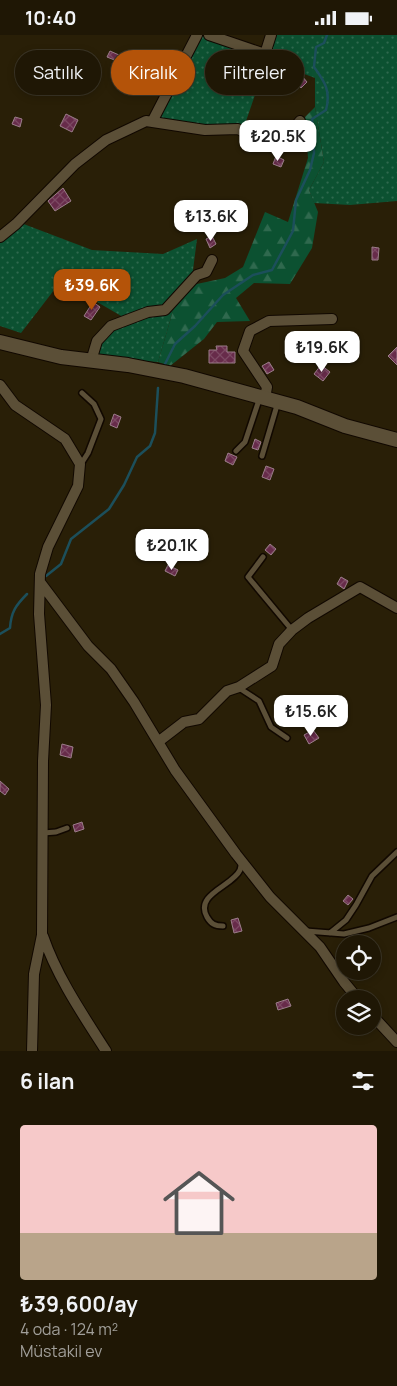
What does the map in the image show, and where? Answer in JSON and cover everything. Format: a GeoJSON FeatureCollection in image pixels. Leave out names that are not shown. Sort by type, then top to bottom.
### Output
{"type":"FeatureCollection","features":[{"type":"Feature","properties":{"kind":"street"},"geometry":{"type":"LineString","coordinates":[[152,122],[197,35]]}},
{"type":"Feature","properties":{"kind":"street"},"geometry":{"type":"LineString","coordinates":[[209,35],[265,55],[271,35]]}},
{"type":"Feature","properties":{"kind":"street"},"geometry":{"type":"LineString","coordinates":[[0,237],[16,224],[75,164],[106,140],[146,121],[205,130],[238,129],[270,145],[290,133],[300,121]]}},
{"type":"Feature","properties":{"kind":"street"},"geometry":{"type":"LineString","coordinates":[[91,361],[97,341],[111,326],[148,312],[165,310],[197,275],[206,272],[212,260]]}},
{"type":"Feature","properties":{"kind":"street"},"geometry":{"type":"LineString","coordinates":[[268,399],[267,387],[243,351],[250,331],[269,321],[332,319]]}},
{"type":"Feature","properties":{"kind":"street"},"geometry":{"type":"LineString","coordinates":[[0,342],[61,357],[128,365],[184,376],[297,407],[346,425],[397,440]]}},
{"type":"Feature","properties":{"kind":"street"},"geometry":{"type":"LineString","coordinates":[[0,385],[15,405],[65,439],[80,464],[78,486],[48,547],[40,574],[39,614],[46,705],[43,761],[42,935],[34,974],[32,1051]]}},
{"type":"Feature","properties":{"kind":"street"},"geometry":{"type":"LineString","coordinates":[[40,582],[88,647],[111,669],[199,805],[270,897],[320,947],[351,990]]}},
{"type":"Feature","properties":{"kind":"street"},"geometry":{"type":"LineString","coordinates":[[158,742],[184,722],[199,719],[227,691],[239,687],[272,666],[279,644],[292,630],[308,618],[360,587],[397,608]]}},
{"type":"Feature","properties":{"kind":"street"},"geometry":{"type":"LineString","coordinates":[[42,935],[59,971],[106,1051]]}},
{"type":"Feature","properties":{"kind":"street"},"geometry":{"type":"LineString","coordinates":[[381,1025],[397,1042]]}},
{"type":"Feature","properties":{"kind":"lane"},"geometry":{"type":"LineString","coordinates":[[80,464],[88,453],[101,419],[94,404],[82,393]]}},
{"type":"Feature","properties":{"kind":"lane"},"geometry":{"type":"LineString","coordinates":[[236,451],[245,442],[268,399]]}},
{"type":"Feature","properties":{"kind":"lane"},"geometry":{"type":"LineString","coordinates":[[262,457],[268,399]]}},
{"type":"Feature","properties":{"kind":"lane"},"geometry":{"type":"LineString","coordinates":[[263,557],[248,577],[292,630]]}},
{"type":"Feature","properties":{"kind":"lane"},"geometry":{"type":"LineString","coordinates":[[239,687],[259,701],[271,727],[287,738]]}},
{"type":"Feature","properties":{"kind":"lane"},"geometry":{"type":"LineString","coordinates":[[43,833],[56,832],[67,828]]}},
{"type":"Feature","properties":{"kind":"lane"},"geometry":{"type":"LineString","coordinates":[[330,933],[346,920],[372,876],[397,852]]}},
{"type":"Feature","properties":{"kind":"lane"},"geometry":{"type":"LineString","coordinates":[[223,926],[215,926],[209,920],[205,913],[205,905],[211,895],[240,870],[242,861]]}},
{"type":"Feature","properties":{"kind":"lane"},"geometry":{"type":"LineString","coordinates":[[303,931],[344,933],[369,928],[397,917]]}},
{"type":"Feature","properties":{"kind":"green space"},"geometry":{"type":"Polygon","coordinates":[[[200,35],[241,50],[205,50],[205,95],[255,95],[244,127],[206,128],[156,120],[169,95],[195,95],[195,50],[192,50],[200,35]]]}},
{"type":"Feature","properties":{"kind":"green space"},"geometry":{"type":"Polygon","coordinates":[[[274,35],[397,35],[397,201],[350,205],[314,203],[309,190],[324,162],[315,107],[315,78],[304,74],[304,50],[269,50],[274,35]]]}},
{"type":"Feature","properties":{"kind":"green space"},"geometry":{"type":"Polygon","coordinates":[[[315,107],[324,162],[309,190],[318,212],[312,248],[290,284],[254,283],[236,298],[250,321],[217,322],[204,339],[170,366],[158,362],[175,304],[192,285],[225,278],[243,267],[265,212],[288,222],[308,158],[305,117],[315,107]]]}},
{"type":"Feature","properties":{"kind":"green space"},"geometry":{"type":"Polygon","coordinates":[[[21,223],[92,250],[163,254],[197,239],[192,278],[166,306],[123,317],[61,281],[21,333],[0,326],[0,240],[21,223]]]}},
{"type":"Feature","properties":{"kind":"green space"},"geometry":{"type":"Polygon","coordinates":[[[175,304],[158,362],[97,358],[100,342],[114,328],[175,304]]]}},
{"type":"Feature","properties":{"kind":"building"},"geometry":{"type":"Polygon","coordinates":[[[110,51],[111,51],[111,59],[107,57],[110,51]]]}},
{"type":"Feature","properties":{"kind":"building"},"geometry":{"type":"Polygon","coordinates":[[[66,114],[78,120],[72,132],[60,126],[66,114]]]}},
{"type":"Feature","properties":{"kind":"building"},"geometry":{"type":"Polygon","coordinates":[[[15,117],[22,119],[20,127],[12,124],[15,117]]]}},
{"type":"Feature","properties":{"kind":"building"},"geometry":{"type":"Polygon","coordinates":[[[276,156],[284,160],[281,167],[273,164],[276,156]]]}},
{"type":"Feature","properties":{"kind":"building"},"geometry":{"type":"Polygon","coordinates":[[[63,188],[71,201],[55,211],[48,201],[63,188]]]}},
{"type":"Feature","properties":{"kind":"building"},"geometry":{"type":"Polygon","coordinates":[[[212,236],[216,244],[210,248],[206,239],[212,236]]]}},
{"type":"Feature","properties":{"kind":"building"},"geometry":{"type":"Polygon","coordinates":[[[372,247],[379,248],[378,260],[372,260],[372,247]]]}},
{"type":"Feature","properties":{"kind":"building"},"geometry":{"type":"Polygon","coordinates":[[[93,302],[100,307],[91,320],[84,316],[93,302]]]}},
{"type":"Feature","properties":{"kind":"building"},"geometry":{"type":"Polygon","coordinates":[[[216,346],[227,346],[227,352],[235,352],[235,363],[209,363],[209,350],[217,350],[216,346]]]}},
{"type":"Feature","properties":{"kind":"building"},"geometry":{"type":"Polygon","coordinates":[[[397,347],[397,365],[388,356],[397,347]]]}},
{"type":"Feature","properties":{"kind":"building"},"geometry":{"type":"Polygon","coordinates":[[[269,362],[274,370],[267,374],[262,366],[269,362]]]}},
{"type":"Feature","properties":{"kind":"building"},"geometry":{"type":"Polygon","coordinates":[[[321,365],[330,372],[323,381],[314,374],[321,365]]]}},
{"type":"Feature","properties":{"kind":"building"},"geometry":{"type":"Polygon","coordinates":[[[114,414],[121,417],[117,428],[110,425],[114,414]]]}},
{"type":"Feature","properties":{"kind":"building"},"geometry":{"type":"Polygon","coordinates":[[[255,439],[261,442],[258,450],[252,448],[255,439]]]}},
{"type":"Feature","properties":{"kind":"building"},"geometry":{"type":"Polygon","coordinates":[[[228,453],[237,457],[233,465],[225,461],[228,453]]]}},
{"type":"Feature","properties":{"kind":"building"},"geometry":{"type":"Polygon","coordinates":[[[266,466],[274,469],[270,480],[262,477],[266,466]]]}},
{"type":"Feature","properties":{"kind":"building"},"geometry":{"type":"Polygon","coordinates":[[[270,544],[276,549],[271,555],[265,550],[270,544]]]}},
{"type":"Feature","properties":{"kind":"building"},"geometry":{"type":"Polygon","coordinates":[[[168,565],[178,570],[175,576],[165,571],[168,565]]]}},
{"type":"Feature","properties":{"kind":"building"},"geometry":{"type":"Polygon","coordinates":[[[341,577],[348,581],[344,589],[337,584],[341,577]]]}},
{"type":"Feature","properties":{"kind":"building"},"geometry":{"type":"Polygon","coordinates":[[[313,730],[319,738],[309,744],[304,735],[313,730]]]}},
{"type":"Feature","properties":{"kind":"building"},"geometry":{"type":"Polygon","coordinates":[[[62,744],[73,747],[71,758],[60,755],[62,744]]]}},
{"type":"Feature","properties":{"kind":"building"},"geometry":{"type":"Polygon","coordinates":[[[0,781],[9,789],[5,795],[0,791],[0,781]]]}},
{"type":"Feature","properties":{"kind":"building"},"geometry":{"type":"Polygon","coordinates":[[[82,822],[84,829],[75,832],[73,825],[82,822]]]}},
{"type":"Feature","properties":{"kind":"building"},"geometry":{"type":"Polygon","coordinates":[[[348,895],[353,899],[348,905],[343,901],[348,895]]]}},
{"type":"Feature","properties":{"kind":"building"},"geometry":{"type":"Polygon","coordinates":[[[238,918],[242,931],[234,933],[231,920],[238,918]]]}},
{"type":"Feature","properties":{"kind":"building"},"geometry":{"type":"Polygon","coordinates":[[[288,999],[291,1006],[278,1010],[276,1003],[288,999]]]}},
{"type":"Feature","properties":{"kind":"waterway"},"geometry":{"type":"LineString","coordinates":[[165,364],[175,344],[195,326],[223,295],[253,275],[272,270],[293,231],[296,200],[310,170],[314,153],[312,119],[326,110],[328,97],[326,87],[314,67],[316,47],[324,43],[327,35]]}},
{"type":"Feature","properties":{"kind":"waterway"},"geometry":{"type":"LineString","coordinates":[[46,576],[61,564],[71,539],[109,509],[124,485],[137,457],[150,446],[155,433],[158,388]]}},
{"type":"Feature","properties":{"kind":"waterway"},"geometry":{"type":"LineString","coordinates":[[0,634],[10,628],[15,609],[27,594]]}}]}
